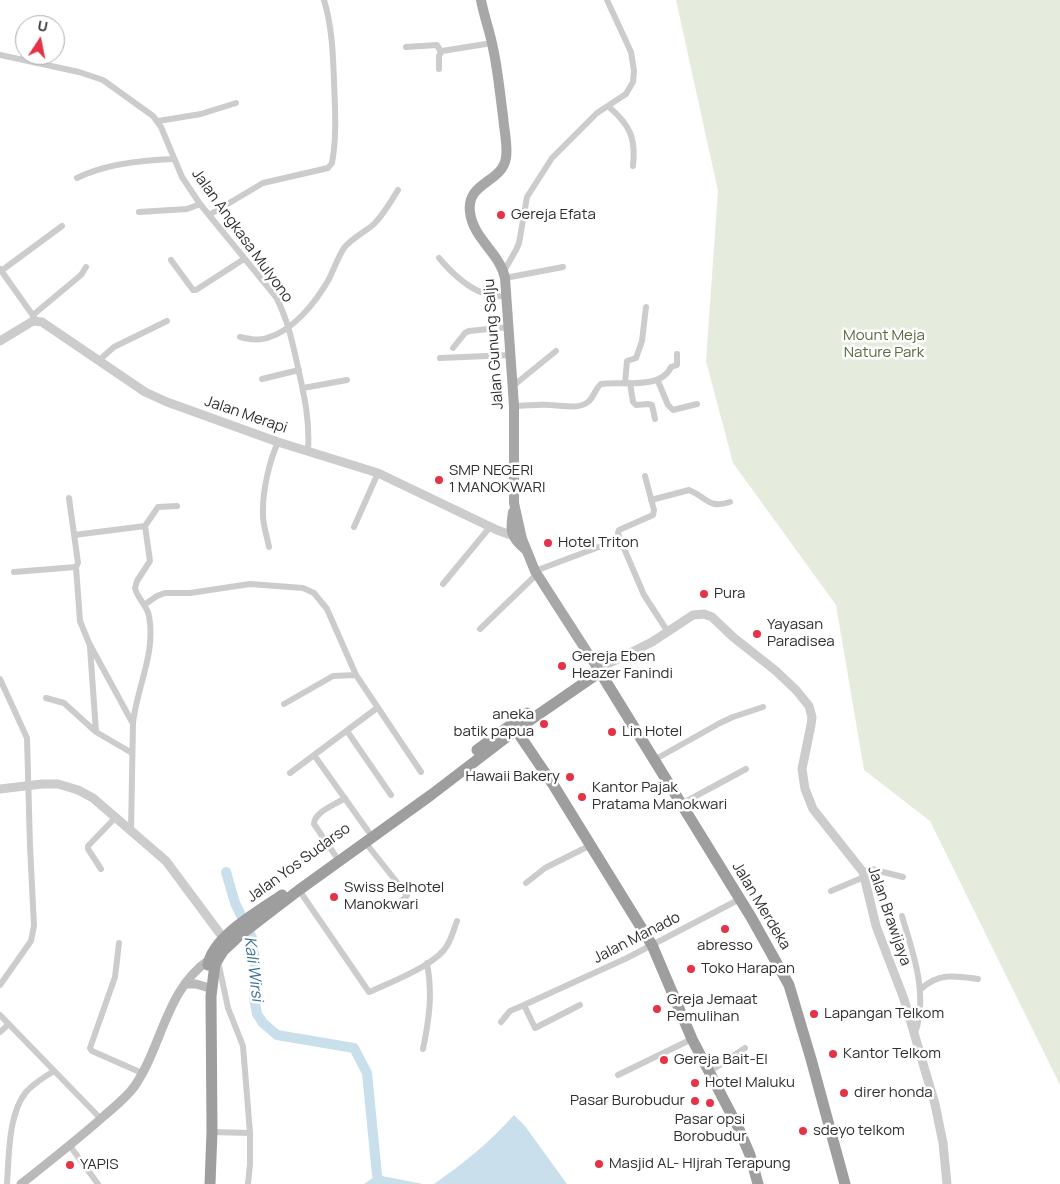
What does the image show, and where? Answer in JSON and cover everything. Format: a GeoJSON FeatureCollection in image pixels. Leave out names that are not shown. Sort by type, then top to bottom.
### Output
{"type":"FeatureCollection","features":[{"type":"Feature","properties":{"kind":"highway","name":"Jalan Yos Sudarso"},"geometry":{"type":"LineString","coordinates":[[210,1184],[212,1132],[206,976],[216,948],[224,939],[299,890],[367,836],[598,669]]}},
{"type":"Feature","properties":{"kind":"highway","name":"Jalan Yos Sudarso"},"geometry":{"type":"LineString","coordinates":[[413,803],[511,723],[598,669]]}},
{"type":"Feature","properties":{"kind":"highway","name":"Jalan Merdeka"},"geometry":{"type":"LineString","coordinates":[[598,669],[740,898],[775,957],[789,985],[844,1184]]}},
{"type":"Feature","properties":{"kind":"highway"},"geometry":{"type":"LineString","coordinates":[[516,730],[592,846],[652,946],[692,1039],[741,1134],[750,1155],[758,1184]]}},
{"type":"Feature","properties":{"kind":"highway","name":"Jalan Yos Sudarso"},"geometry":{"type":"LineString","coordinates":[[253,921],[335,855],[367,836]]}},
{"type":"Feature","properties":{"kind":"highway","name":"Jalan Yos Sudarso"},"geometry":{"type":"LineString","coordinates":[[213,960],[223,951],[237,932]]}},
{"type":"Feature","properties":{"kind":"highway","name":"Jalan Yos Sudarso"},"geometry":{"type":"LineString","coordinates":[[204,1184],[213,960]]}},
{"type":"Feature","properties":{"kind":"main road","name":"Jalan Gunung Salju"},"geometry":{"type":"LineString","coordinates":[[480,0],[498,74],[506,140],[506,156],[501,172],[479,186],[469,205],[471,220],[475,230],[495,256],[504,274],[514,406],[514,503],[516,532]]}},
{"type":"Feature","properties":{"kind":"main road"},"geometry":{"type":"LineString","coordinates":[[516,532],[514,540],[526,551],[536,572],[598,669]]}},
{"type":"Feature","properties":{"kind":"main road"},"geometry":{"type":"LineString","coordinates":[[21,1184],[70,1146],[129,1093],[142,1072],[163,1024],[185,984],[198,968],[213,960]]}},
{"type":"Feature","properties":{"kind":"main road"},"geometry":{"type":"LineString","coordinates":[[185,984],[196,984],[206,987]]}},
{"type":"Feature","properties":{"kind":"street"},"geometry":{"type":"LineString","coordinates":[[209,215],[263,183],[328,168],[332,163],[335,111],[333,52],[324,0]]}},
{"type":"Feature","properties":{"kind":"street"},"geometry":{"type":"LineString","coordinates":[[504,274],[519,243],[529,194],[552,158],[597,113],[609,107],[626,94],[632,82],[634,71],[631,52],[606,0]]}},
{"type":"Feature","properties":{"kind":"street"},"geometry":{"type":"LineString","coordinates":[[439,68],[441,52],[449,49],[492,43]]}},
{"type":"Feature","properties":{"kind":"street"},"geometry":{"type":"LineString","coordinates":[[406,47],[437,45],[441,52]]}},
{"type":"Feature","properties":{"kind":"street"},"geometry":{"type":"LineString","coordinates":[[0,55],[79,72],[103,80],[158,121],[201,114],[236,103]]}},
{"type":"Feature","properties":{"kind":"street"},"geometry":{"type":"LineString","coordinates":[[609,107],[623,119],[632,135],[635,150],[633,166]]}},
{"type":"Feature","properties":{"kind":"street","name":"Jalan Angkasa Mulyono"},"geometry":{"type":"LineString","coordinates":[[158,121],[182,177],[200,204],[276,298],[289,327],[303,388],[310,427],[308,451]]}},
{"type":"Feature","properties":{"kind":"street"},"geometry":{"type":"LineString","coordinates":[[77,178],[90,172],[130,163],[155,159],[174,159]]}},
{"type":"Feature","properties":{"kind":"street"},"geometry":{"type":"LineString","coordinates":[[240,338],[266,339],[289,327],[322,289],[348,244],[379,218],[398,190]]}},
{"type":"Feature","properties":{"kind":"street"},"geometry":{"type":"LineString","coordinates":[[139,212],[187,209],[200,204]]}},
{"type":"Feature","properties":{"kind":"street"},"geometry":{"type":"LineString","coordinates":[[35,318],[0,270],[62,226]]}},
{"type":"Feature","properties":{"kind":"street"},"geometry":{"type":"LineString","coordinates":[[439,258],[476,290],[490,295],[507,297]]}},
{"type":"Feature","properties":{"kind":"street"},"geometry":{"type":"LineString","coordinates":[[171,260],[193,290],[196,290],[244,259]]}},
{"type":"Feature","properties":{"kind":"street"},"geometry":{"type":"LineString","coordinates":[[0,341],[35,318],[81,275],[86,267]]}},
{"type":"Feature","properties":{"kind":"street"},"geometry":{"type":"LineString","coordinates":[[504,274],[563,268]]}},
{"type":"Feature","properties":{"kind":"street"},"geometry":{"type":"LineString","coordinates":[[646,307],[642,341],[636,358],[627,361],[628,383],[633,402],[636,405],[652,405],[655,419]]}},
{"type":"Feature","properties":{"kind":"street","name":"Jalan Merapi"},"geometry":{"type":"LineString","coordinates":[[35,318],[145,392],[167,402],[278,442],[378,473],[493,528],[516,532]]}},
{"type":"Feature","properties":{"kind":"street"},"geometry":{"type":"LineString","coordinates":[[98,361],[114,347],[167,321]]}},
{"type":"Feature","properties":{"kind":"street"},"geometry":{"type":"LineString","coordinates":[[453,348],[468,330],[509,327]]}},
{"type":"Feature","properties":{"kind":"street"},"geometry":{"type":"LineString","coordinates":[[513,386],[556,351]]}},
{"type":"Feature","properties":{"kind":"street"},"geometry":{"type":"LineString","coordinates":[[514,406],[572,406],[585,404],[589,402],[601,384],[658,380],[667,374],[671,367],[676,365],[677,354]]}},
{"type":"Feature","properties":{"kind":"street"},"geometry":{"type":"LineString","coordinates":[[440,358],[511,355]]}},
{"type":"Feature","properties":{"kind":"street"},"geometry":{"type":"LineString","coordinates":[[262,379],[298,370]]}},
{"type":"Feature","properties":{"kind":"street"},"geometry":{"type":"LineString","coordinates":[[303,388],[347,380]]}},
{"type":"Feature","properties":{"kind":"street"},"geometry":{"type":"LineString","coordinates":[[658,380],[668,404],[673,410],[697,404]]}},
{"type":"Feature","properties":{"kind":"street"},"geometry":{"type":"LineString","coordinates":[[269,547],[264,526],[263,510],[269,467],[278,442]]}},
{"type":"Feature","properties":{"kind":"street"},"geometry":{"type":"LineString","coordinates":[[354,527],[378,473]]}},
{"type":"Feature","properties":{"kind":"street"},"geometry":{"type":"LineString","coordinates":[[645,476],[652,500],[653,515],[620,530],[618,533],[644,595],[668,632]]}},
{"type":"Feature","properties":{"kind":"street"},"geometry":{"type":"LineString","coordinates":[[652,500],[689,490],[714,505],[730,502]]}},
{"type":"Feature","properties":{"kind":"street"},"geometry":{"type":"LineString","coordinates":[[69,498],[78,563],[76,568],[80,621],[89,643],[132,723]]}},
{"type":"Feature","properties":{"kind":"street"},"geometry":{"type":"LineString","coordinates":[[131,830],[132,723],[134,709],[149,658],[149,618],[135,588],[137,581],[150,561],[145,526],[158,507],[177,506]]}},
{"type":"Feature","properties":{"kind":"street"},"geometry":{"type":"LineString","coordinates":[[74,535],[145,526]]}},
{"type":"Feature","properties":{"kind":"street"},"geometry":{"type":"LineString","coordinates":[[444,584],[493,528]]}},
{"type":"Feature","properties":{"kind":"street"},"geometry":{"type":"LineString","coordinates":[[480,629],[536,572],[620,539]]}},
{"type":"Feature","properties":{"kind":"street"},"geometry":{"type":"LineString","coordinates":[[14,572],[76,568]]}},
{"type":"Feature","properties":{"kind":"street"},"geometry":{"type":"LineString","coordinates":[[144,605],[164,593],[190,594],[245,584],[307,590],[314,594],[327,609],[356,675],[421,772]]}},
{"type":"Feature","properties":{"kind":"street","name":"Jalan Brawijaya"},"geometry":{"type":"LineString","coordinates":[[598,669],[668,632],[693,615],[704,614],[712,616],[733,637],[776,671],[806,702],[812,717],[802,769],[804,789],[813,809],[863,874],[876,926],[904,999],[938,1117],[947,1184]]}},
{"type":"Feature","properties":{"kind":"street"},"geometry":{"type":"LineString","coordinates":[[89,643],[96,732]]}},
{"type":"Feature","properties":{"kind":"street"},"geometry":{"type":"LineString","coordinates":[[284,704],[333,676],[356,675]]}},
{"type":"Feature","properties":{"kind":"street"},"geometry":{"type":"LineString","coordinates":[[0,679],[26,734],[34,914],[33,933],[30,941],[23,954],[0,985]]}},
{"type":"Feature","properties":{"kind":"street"},"geometry":{"type":"LineString","coordinates":[[46,698],[64,703],[96,732],[132,753]]}},
{"type":"Feature","properties":{"kind":"street"},"geometry":{"type":"LineString","coordinates":[[654,760],[720,723],[763,707]]}},
{"type":"Feature","properties":{"kind":"street"},"geometry":{"type":"LineString","coordinates":[[290,773],[377,708]]}},
{"type":"Feature","properties":{"kind":"street"},"geometry":{"type":"LineString","coordinates":[[347,731],[391,795]]}},
{"type":"Feature","properties":{"kind":"street"},"geometry":{"type":"LineString","coordinates":[[314,755],[345,798],[367,836],[406,895],[405,898],[390,909]]}},
{"type":"Feature","properties":{"kind":"street"},"geometry":{"type":"LineString","coordinates":[[681,804],[746,769]]}},
{"type":"Feature","properties":{"kind":"street"},"geometry":{"type":"LineString","coordinates":[[0,789],[58,784],[68,786],[93,798],[166,861],[224,939]]}},
{"type":"Feature","properties":{"kind":"street"},"geometry":{"type":"LineString","coordinates":[[335,855],[314,824],[314,819],[317,814],[345,798]]}},
{"type":"Feature","properties":{"kind":"street"},"geometry":{"type":"LineString","coordinates":[[101,869],[88,846],[116,817]]}},
{"type":"Feature","properties":{"kind":"street"},"geometry":{"type":"LineString","coordinates":[[526,883],[545,868],[592,846]]}},
{"type":"Feature","properties":{"kind":"street"},"geometry":{"type":"LineString","coordinates":[[831,891],[871,869],[903,877]]}},
{"type":"Feature","properties":{"kind":"street"},"geometry":{"type":"LineString","coordinates":[[299,890],[368,992],[427,964],[444,950],[457,922]]}},
{"type":"Feature","properties":{"kind":"street","name":"Jalan Manado"},"geometry":{"type":"LineString","coordinates":[[501,1022],[510,1011],[601,971],[652,946],[740,898]]}},
{"type":"Feature","properties":{"kind":"street"},"geometry":{"type":"LineString","coordinates":[[902,916],[919,974],[921,989],[918,1026],[914,1034]]}},
{"type":"Feature","properties":{"kind":"street"},"geometry":{"type":"LineString","coordinates":[[119,943],[114,977],[90,1048],[142,1072]]}},
{"type":"Feature","properties":{"kind":"street"},"geometry":{"type":"LineString","coordinates":[[213,960],[224,982],[228,1008],[243,1046],[250,1133],[248,1184]]}},
{"type":"Feature","properties":{"kind":"street"},"geometry":{"type":"LineString","coordinates":[[423,1049],[431,996],[427,964]]}},
{"type":"Feature","properties":{"kind":"street"},"geometry":{"type":"LineString","coordinates":[[921,989],[928,982],[948,976],[978,979]]}},
{"type":"Feature","properties":{"kind":"street"},"geometry":{"type":"LineString","coordinates":[[524,1005],[535,1028],[580,1005]]}},
{"type":"Feature","properties":{"kind":"street"},"geometry":{"type":"LineString","coordinates":[[0,1015],[101,1119]]}},
{"type":"Feature","properties":{"kind":"street"},"geometry":{"type":"LineString","coordinates":[[0,1032],[9,1024]]}},
{"type":"Feature","properties":{"kind":"street"},"geometry":{"type":"LineString","coordinates":[[618,1075],[692,1039]]}},
{"type":"Feature","properties":{"kind":"street"},"geometry":{"type":"LineString","coordinates":[[709,1072],[745,1048]]}},
{"type":"Feature","properties":{"kind":"street"},"geometry":{"type":"LineString","coordinates":[[7,1184],[12,1134],[19,1104],[26,1092],[35,1083],[54,1071]]}},
{"type":"Feature","properties":{"kind":"street"},"geometry":{"type":"LineString","coordinates":[[212,1132],[250,1133]]}},
{"type":"Feature","properties":{"kind":"street"},"geometry":{"type":"LineString","coordinates":[[70,1146],[98,1184]]}},
{"type":"Feature","properties":{"kind":"green space","name":"Mount Meja Nature Park"},"geometry":{"type":"Polygon","coordinates":[[[676,0],[1060,0],[1060,1085],[930,821],[864,770],[836,605],[733,463],[706,361],[718,191],[676,0]]]}},
{"type":"Feature","properties":{"kind":"water"},"geometry":{"type":"Polygon","coordinates":[[[514,1115],[525,1126],[567,1184],[434,1184],[476,1152],[514,1115]]]}},
{"type":"Feature","properties":{"kind":"water"},"geometry":{"type":"Polygon","coordinates":[[[377,1175],[423,1184],[364,1184],[377,1175]]]}},
{"type":"Feature","properties":{"kind":"waterway","name":"Kali Wirsi"},"geometry":{"type":"LineString","coordinates":[[226,872],[235,903],[252,938],[255,961],[254,998],[257,1014],[263,1023],[277,1035],[354,1048],[367,1073],[377,1175]]}},
{"type":"Feature","properties":{"kind":"place","name":"Gereja Efata"},"geometry":{"type":"Point","coordinates":[501,215]}},
{"type":"Feature","properties":{"kind":"place","name":"SMP NEGERI 1 MANOKWARI"},"geometry":{"type":"Point","coordinates":[439,480]}},
{"type":"Feature","properties":{"kind":"place","name":"Hotel Triton"},"geometry":{"type":"Point","coordinates":[548,543]}},
{"type":"Feature","properties":{"kind":"place","name":"Pura"},"geometry":{"type":"Point","coordinates":[704,594]}},
{"type":"Feature","properties":{"kind":"place","name":"Yayasan Paradisea"},"geometry":{"type":"Point","coordinates":[757,634]}},
{"type":"Feature","properties":{"kind":"place","name":"Gereja Eben Heazer Fanindi"},"geometry":{"type":"Point","coordinates":[562,666]}},
{"type":"Feature","properties":{"kind":"place","name":"aneka batik papua"},"geometry":{"type":"Point","coordinates":[544,724]}},
{"type":"Feature","properties":{"kind":"place","name":"Lin Hotel"},"geometry":{"type":"Point","coordinates":[612,732]}},
{"type":"Feature","properties":{"kind":"place","name":"Hawaii Bakery"},"geometry":{"type":"Point","coordinates":[570,777]}},
{"type":"Feature","properties":{"kind":"place","name":"Kantor Pajak Pratama Manokwari"},"geometry":{"type":"Point","coordinates":[582,797]}},
{"type":"Feature","properties":{"kind":"place","name":"Swiss Belhotel Manokwari"},"geometry":{"type":"Point","coordinates":[334,897]}},
{"type":"Feature","properties":{"kind":"place","name":"abresso"},"geometry":{"type":"Point","coordinates":[725,929]}},
{"type":"Feature","properties":{"kind":"place","name":"Toko Harapan"},"geometry":{"type":"Point","coordinates":[691,969]}},
{"type":"Feature","properties":{"kind":"place","name":"Greja Jemaat Pemulihan"},"geometry":{"type":"Point","coordinates":[657,1009]}},
{"type":"Feature","properties":{"kind":"place","name":"Lapangan Telkom"},"geometry":{"type":"Point","coordinates":[814,1014]}},
{"type":"Feature","properties":{"kind":"place","name":"Kantor Telkom"},"geometry":{"type":"Point","coordinates":[833,1054]}},
{"type":"Feature","properties":{"kind":"place","name":"Gereja Bait-El"},"geometry":{"type":"Point","coordinates":[664,1060]}},
{"type":"Feature","properties":{"kind":"place","name":"Hotel Maluku"},"geometry":{"type":"Point","coordinates":[695,1083]}},
{"type":"Feature","properties":{"kind":"place","name":"direr honda"},"geometry":{"type":"Point","coordinates":[844,1093]}},
{"type":"Feature","properties":{"kind":"place","name":"Pasar Burobudur"},"geometry":{"type":"Point","coordinates":[695,1101]}},
{"type":"Feature","properties":{"kind":"place","name":"Pasar opsi Borobudur"},"geometry":{"type":"Point","coordinates":[710,1103]}},
{"type":"Feature","properties":{"kind":"place","name":"sdeyo telkom"},"geometry":{"type":"Point","coordinates":[803,1131]}},
{"type":"Feature","properties":{"kind":"place","name":"Masjid AL- HIjrah Terapung"},"geometry":{"type":"Point","coordinates":[599,1164]}},
{"type":"Feature","properties":{"kind":"place","name":"YAPIS"},"geometry":{"type":"Point","coordinates":[70,1165]}}]}
